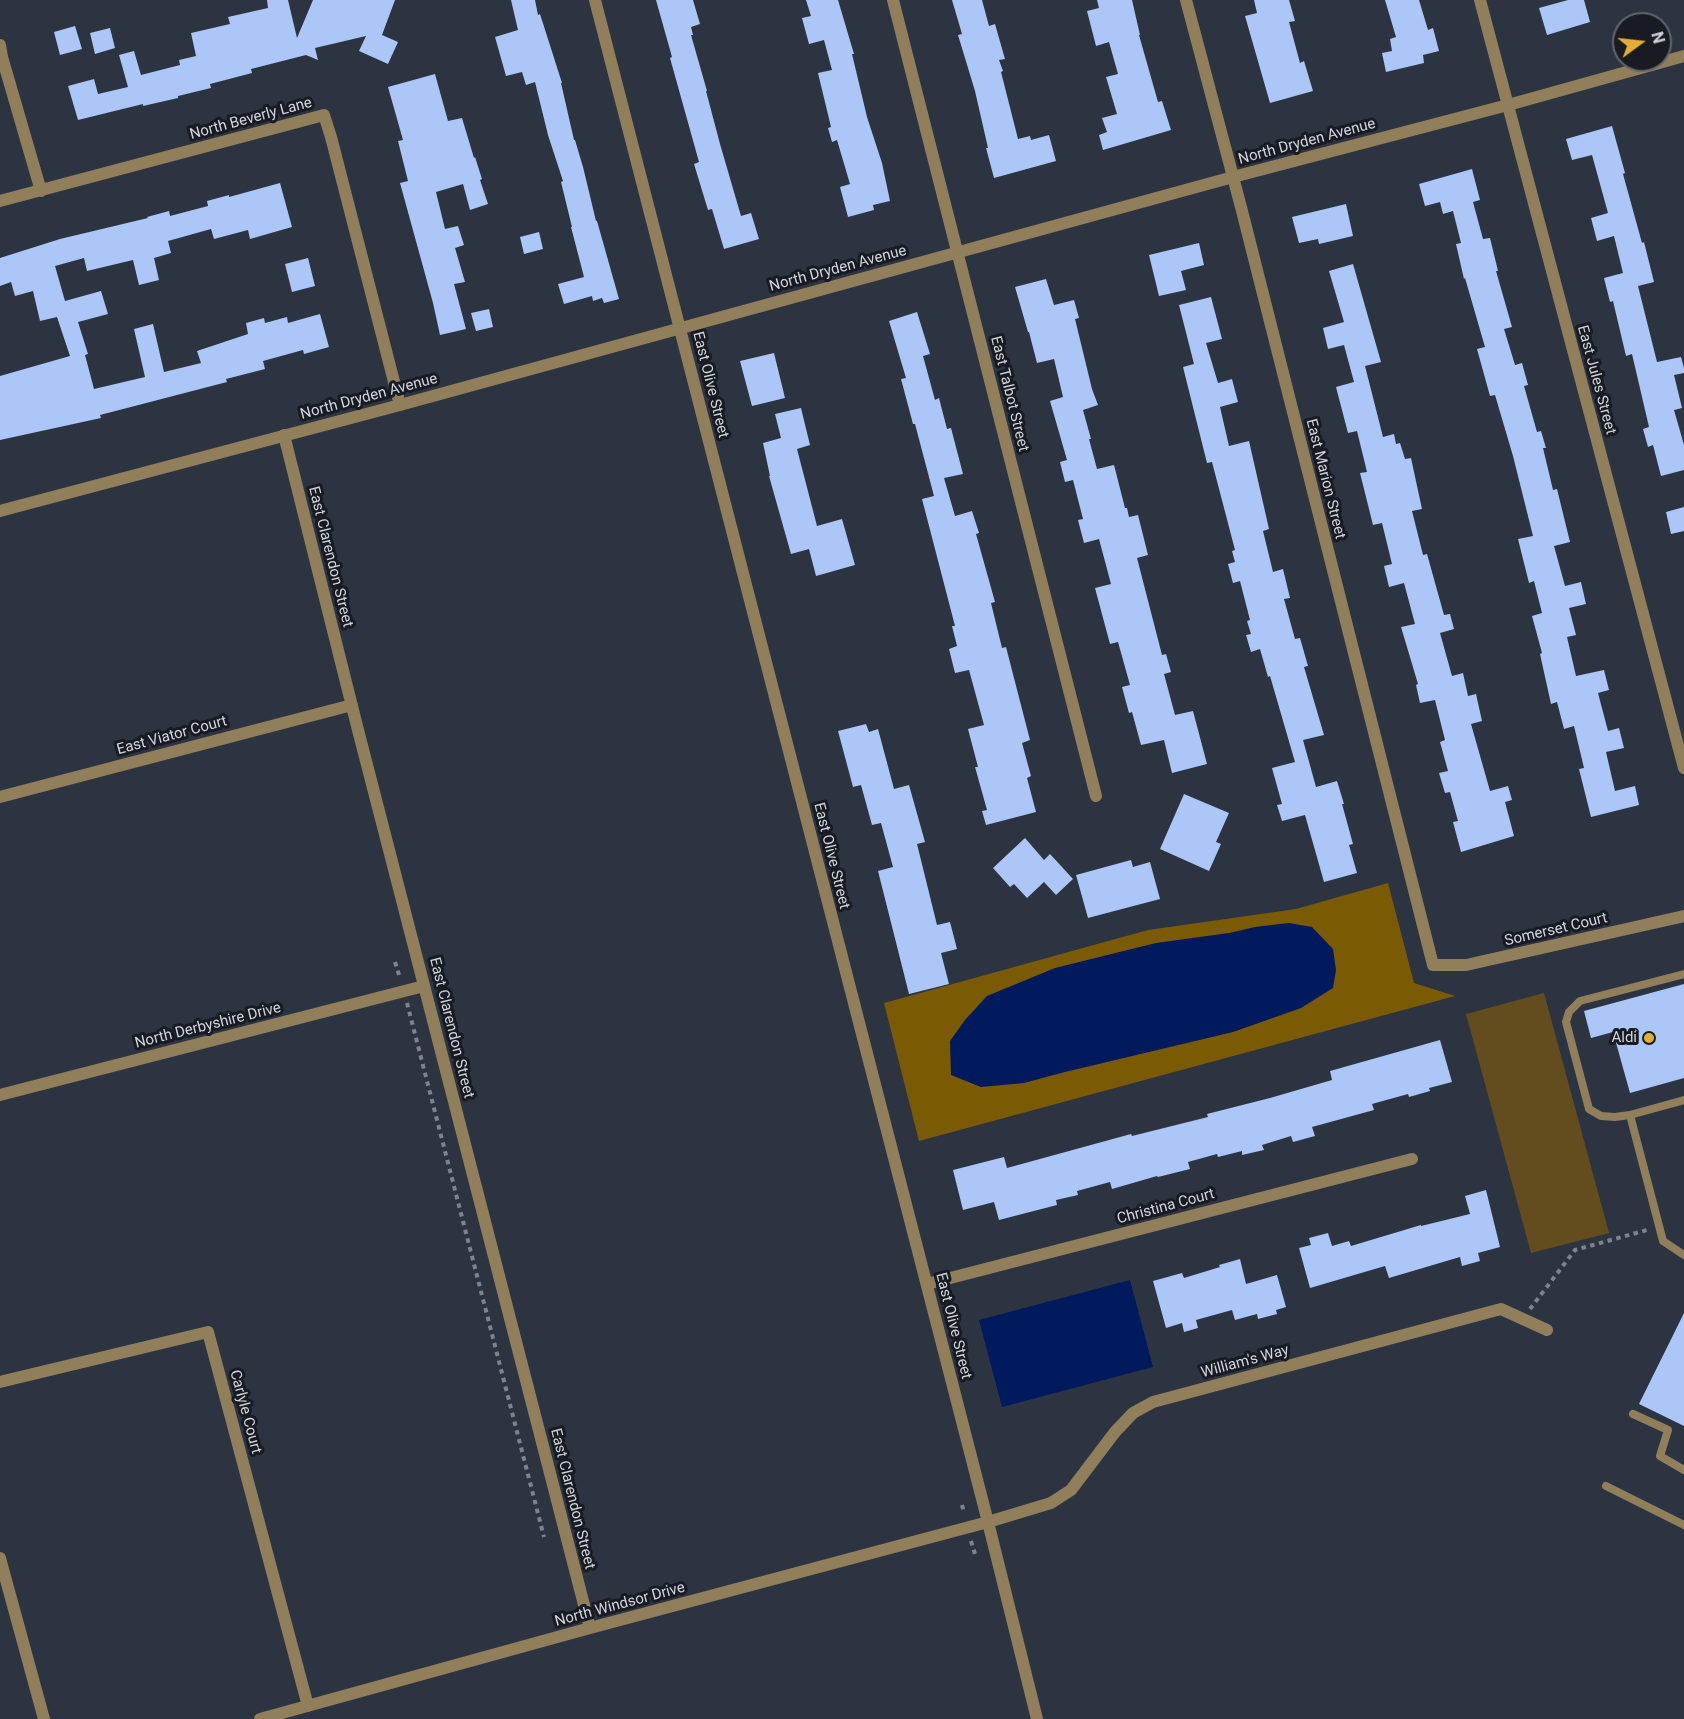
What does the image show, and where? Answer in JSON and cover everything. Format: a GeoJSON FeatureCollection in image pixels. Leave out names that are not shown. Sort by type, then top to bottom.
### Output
{"type":"FeatureCollection","features":[{"type":"Feature","properties":{"kind":"street","name":"East Olive Street"},"geometry":{"type":"LineString","coordinates":[[595,0],[1037,1719]]}},
{"type":"Feature","properties":{"kind":"street","name":"East Talbot Street"},"geometry":{"type":"LineString","coordinates":[[893,0],[1096,796]]}},
{"type":"Feature","properties":{"kind":"street","name":"East Marion Street"},"geometry":{"type":"LineString","coordinates":[[1186,0],[1433,965]]}},
{"type":"Feature","properties":{"kind":"street","name":"East Jules Street"},"geometry":{"type":"LineString","coordinates":[[1480,0],[1684,768]]}},
{"type":"Feature","properties":{"kind":"street"},"geometry":{"type":"LineString","coordinates":[[0,45],[41,191]]}},
{"type":"Feature","properties":{"kind":"street","name":"North Dryden Avenue"},"geometry":{"type":"LineString","coordinates":[[0,511],[400,405],[1684,56]]}},
{"type":"Feature","properties":{"kind":"street","name":"North Beverly Lane"},"geometry":{"type":"LineString","coordinates":[[0,201],[324,115],[400,405]]}},
{"type":"Feature","properties":{"kind":"street","name":"East Clarendon Street"},"geometry":{"type":"LineString","coordinates":[[284,435],[590,1628]]}},
{"type":"Feature","properties":{"kind":"street","name":"East Viator Court"},"geometry":{"type":"LineString","coordinates":[[0,797],[352,705]]}},
{"type":"Feature","properties":{"kind":"street","name":"Somerset Court"},"geometry":{"type":"LineString","coordinates":[[1433,965],[1466,966],[1684,916]]}},
{"type":"Feature","properties":{"kind":"street","name":"North Derbyshire Drive"},"geometry":{"type":"LineString","coordinates":[[0,1095],[424,986]]}},
{"type":"Feature","properties":{"kind":"street","name":"Christina Court"},"geometry":{"type":"LineString","coordinates":[[927,1284],[1412,1159]]}},
{"type":"Feature","properties":{"kind":"street","name":"William's Way"},"geometry":{"type":"LineString","coordinates":[[988,1522],[1051,1503],[1071,1490],[1115,1432],[1133,1413],[1153,1401],[1501,1310],[1547,1330]]}},
{"type":"Feature","properties":{"kind":"street","name":"Carlyle Court"},"geometry":{"type":"LineString","coordinates":[[0,1382],[208,1332],[308,1706]]}},
{"type":"Feature","properties":{"kind":"street","name":"North Windsor Drive"},"geometry":{"type":"LineString","coordinates":[[260,1719],[988,1522]]}},
{"type":"Feature","properties":{"kind":"street"},"geometry":{"type":"LineString","coordinates":[[0,1558],[44,1719]]}},
{"type":"Feature","properties":{"kind":"lane"},"geometry":{"type":"LineString","coordinates":[[1684,974],[1580,1001],[1569,1012],[1566,1022],[1589,1109],[1601,1116],[1615,1117],[1684,1100]]}},
{"type":"Feature","properties":{"kind":"lane"},"geometry":{"type":"LineString","coordinates":[[1630,1115],[1663,1241],[1684,1255]]}},
{"type":"Feature","properties":{"kind":"lane"},"geometry":{"type":"LineString","coordinates":[[1633,1414],[1668,1430],[1660,1456],[1684,1470]]}},
{"type":"Feature","properties":{"kind":"lane"},"geometry":{"type":"LineString","coordinates":[[1606,1486],[1684,1525]]}},
{"type":"Feature","properties":{"kind":"path"},"geometry":{"type":"LineString","coordinates":[[395,962],[544,1537]]}},
{"type":"Feature","properties":{"kind":"path"},"geometry":{"type":"LineString","coordinates":[[1522,1319],[1575,1250],[1660,1227]]}},
{"type":"Feature","properties":{"kind":"shaded area"},"geometry":{"type":"Polygon","coordinates":[[[1388,883],[1414,983],[1455,996],[919,1141],[884,1003],[1148,930],[1296,909],[1388,883]]]}},
{"type":"Feature","properties":{"kind":"shaded area"},"geometry":{"type":"Polygon","coordinates":[[[1289,923],[1312,927],[1333,949],[1336,970],[1333,988],[1301,1008],[1233,1032],[1024,1083],[981,1087],[951,1075],[950,1041],[987,996],[1055,968],[1156,943],[1289,923]]]}},
{"type":"Feature","properties":{"kind":"shaded area"},"geometry":{"type":"Polygon","coordinates":[[[1544,993],[1609,1233],[1531,1253],[1466,1014],[1544,993]]]}},
{"type":"Feature","properties":{"kind":"shaded area"},"geometry":{"type":"Polygon","coordinates":[[[1130,1280],[1153,1367],[1002,1407],[979,1320],[1130,1280]]]}},
{"type":"Feature","properties":{"kind":"building"},"geometry":{"type":"Polygon","coordinates":[[[267,0],[288,0],[297,38],[313,0],[395,0],[382,35],[398,42],[388,64],[359,51],[366,36],[315,48],[318,60],[306,55],[251,69],[252,73],[210,84],[211,88],[178,96],[178,98],[78,120],[68,86],[94,79],[98,94],[128,87],[119,55],[134,51],[141,75],[180,65],[179,60],[196,56],[191,33],[230,24],[228,17],[268,8],[267,0]]]}},
{"type":"Feature","properties":{"kind":"building"},"geometry":{"type":"Polygon","coordinates":[[[511,0],[535,0],[562,83],[574,140],[619,299],[604,303],[602,298],[593,301],[592,296],[564,304],[558,284],[584,277],[561,182],[563,181],[548,135],[535,82],[526,85],[522,72],[506,76],[495,37],[518,30],[511,0]]]}},
{"type":"Feature","properties":{"kind":"building"},"geometry":{"type":"Polygon","coordinates":[[[656,0],[693,0],[700,24],[691,27],[693,35],[691,35],[720,144],[741,216],[751,213],[759,239],[724,249],[712,209],[708,210],[694,164],[699,162],[656,0]]]}},
{"type":"Feature","properties":{"kind":"building"},"geometry":{"type":"Polygon","coordinates":[[[806,0],[838,0],[854,54],[852,54],[867,117],[882,163],[890,201],[873,205],[874,210],[848,217],[840,187],[850,184],[837,140],[832,142],[828,128],[831,127],[818,73],[832,70],[824,40],[809,44],[802,18],[811,16],[806,0]]]}},
{"type":"Feature","properties":{"kind":"building"},"geometry":{"type":"Polygon","coordinates":[[[952,0],[982,0],[989,26],[995,24],[1005,59],[999,60],[1018,139],[1030,136],[1031,140],[1049,135],[1056,161],[994,178],[975,91],[958,35],[962,34],[952,0]]]}},
{"type":"Feature","properties":{"kind":"building"},"geometry":{"type":"Polygon","coordinates":[[[1097,0],[1132,0],[1139,35],[1158,102],[1162,101],[1171,130],[1103,150],[1099,135],[1107,132],[1102,118],[1117,114],[1106,77],[1118,74],[1109,42],[1096,46],[1087,11],[1099,8],[1097,0]]]}},
{"type":"Feature","properties":{"kind":"building"},"geometry":{"type":"Polygon","coordinates":[[[1254,0],[1289,0],[1295,21],[1289,22],[1300,63],[1304,61],[1313,91],[1270,103],[1245,16],[1257,13],[1254,0]]]}},
{"type":"Feature","properties":{"kind":"building"},"geometry":{"type":"Polygon","coordinates":[[[1385,0],[1419,0],[1428,30],[1433,28],[1439,51],[1423,55],[1424,63],[1386,72],[1382,53],[1392,51],[1390,39],[1396,37],[1385,0]]]}},
{"type":"Feature","properties":{"kind":"building"},"geometry":{"type":"Polygon","coordinates":[[[1568,0],[1584,0],[1590,22],[1547,35],[1539,8],[1568,0]]]}},
{"type":"Feature","properties":{"kind":"building"},"geometry":{"type":"Polygon","coordinates":[[[75,26],[82,49],[60,55],[54,32],[75,26]]]}},
{"type":"Feature","properties":{"kind":"building"},"geometry":{"type":"Polygon","coordinates":[[[110,28],[115,48],[95,54],[90,33],[110,28]]]}},
{"type":"Feature","properties":{"kind":"building"},"geometry":{"type":"Polygon","coordinates":[[[435,74],[448,121],[462,118],[488,204],[470,210],[463,184],[436,192],[445,229],[458,226],[464,245],[455,248],[465,282],[454,284],[466,329],[440,335],[400,183],[408,181],[398,141],[403,140],[388,87],[435,74]]]}},
{"type":"Feature","properties":{"kind":"building"},"geometry":{"type":"Polygon","coordinates":[[[1612,126],[1625,173],[1623,174],[1654,282],[1638,286],[1657,362],[1681,357],[1684,368],[1684,373],[1674,375],[1682,408],[1674,410],[1684,445],[1684,470],[1661,476],[1653,445],[1648,447],[1643,429],[1649,427],[1632,354],[1626,356],[1613,301],[1610,302],[1604,278],[1623,273],[1614,236],[1597,241],[1591,218],[1608,213],[1592,155],[1572,160],[1566,139],[1612,126]]]}},
{"type":"Feature","properties":{"kind":"building"},"geometry":{"type":"Polygon","coordinates":[[[1472,169],[1480,200],[1473,202],[1483,239],[1490,238],[1498,271],[1496,271],[1512,327],[1504,329],[1515,365],[1522,363],[1528,385],[1524,386],[1537,432],[1541,431],[1553,490],[1557,489],[1570,542],[1554,546],[1565,586],[1581,582],[1586,604],[1569,608],[1576,635],[1567,637],[1576,676],[1604,670],[1609,690],[1598,693],[1608,731],[1619,728],[1624,748],[1606,752],[1615,791],[1635,786],[1639,805],[1591,817],[1579,769],[1584,768],[1574,726],[1564,729],[1557,702],[1551,704],[1540,654],[1542,653],[1532,616],[1542,613],[1534,581],[1529,583],[1518,539],[1533,536],[1495,395],[1490,396],[1477,349],[1485,347],[1464,279],[1456,244],[1461,243],[1453,211],[1443,214],[1440,202],[1425,206],[1419,184],[1472,169]]]}},
{"type":"Feature","properties":{"kind":"building"},"geometry":{"type":"Polygon","coordinates":[[[280,183],[292,227],[250,239],[248,230],[214,239],[211,229],[168,241],[171,253],[154,258],[159,280],[139,285],[133,260],[87,271],[84,258],[55,266],[65,301],[101,291],[108,314],[78,322],[88,354],[85,355],[94,389],[145,377],[134,329],[153,324],[164,372],[201,363],[197,351],[248,334],[246,323],[264,318],[265,323],[287,317],[288,323],[320,314],[329,347],[304,354],[303,350],[263,361],[265,369],[226,379],[227,382],[100,415],[101,418],[0,440],[0,376],[70,356],[57,317],[40,321],[33,291],[15,296],[11,282],[0,286],[0,258],[60,239],[169,211],[170,216],[208,206],[207,201],[280,183]]]}},
{"type":"Feature","properties":{"kind":"building"},"geometry":{"type":"Polygon","coordinates":[[[1346,204],[1353,236],[1319,244],[1318,239],[1299,243],[1292,217],[1346,204]]]}},
{"type":"Feature","properties":{"kind":"building"},"geometry":{"type":"Polygon","coordinates":[[[539,232],[543,249],[524,254],[520,237],[539,232]]]}},
{"type":"Feature","properties":{"kind":"building"},"geometry":{"type":"Polygon","coordinates":[[[1199,243],[1204,265],[1181,271],[1186,290],[1159,296],[1149,255],[1199,243]]]}},
{"type":"Feature","properties":{"kind":"building"},"geometry":{"type":"Polygon","coordinates":[[[308,258],[315,286],[292,292],[285,264],[308,258]]]}},
{"type":"Feature","properties":{"kind":"building"},"geometry":{"type":"Polygon","coordinates":[[[1353,264],[1381,362],[1365,366],[1383,437],[1394,434],[1396,444],[1400,443],[1405,459],[1411,458],[1422,509],[1412,511],[1423,555],[1427,554],[1444,615],[1450,614],[1454,629],[1440,633],[1452,676],[1463,673],[1468,696],[1476,694],[1482,721],[1471,724],[1490,791],[1508,786],[1512,800],[1505,802],[1514,836],[1461,852],[1453,822],[1458,821],[1450,792],[1445,793],[1439,773],[1448,771],[1440,742],[1445,740],[1435,700],[1420,703],[1416,685],[1418,684],[1401,627],[1415,624],[1404,583],[1389,587],[1384,566],[1392,564],[1382,523],[1373,525],[1360,473],[1367,472],[1357,431],[1348,433],[1336,387],[1354,382],[1344,345],[1328,349],[1323,328],[1344,322],[1329,271],[1353,264]]]}},
{"type":"Feature","properties":{"kind":"building"},"geometry":{"type":"Polygon","coordinates":[[[1046,279],[1054,305],[1074,300],[1079,318],[1075,319],[1098,405],[1083,410],[1097,469],[1114,465],[1129,517],[1138,515],[1148,555],[1137,558],[1162,655],[1166,654],[1171,672],[1164,674],[1175,715],[1193,711],[1207,764],[1172,773],[1164,740],[1141,745],[1132,712],[1129,713],[1122,687],[1130,685],[1118,642],[1110,644],[1095,588],[1111,584],[1099,539],[1084,543],[1078,520],[1083,519],[1073,480],[1065,482],[1060,462],[1067,460],[1050,401],[1063,397],[1054,359],[1037,363],[1015,287],[1046,279]]]}},
{"type":"Feature","properties":{"kind":"building"},"geometry":{"type":"Polygon","coordinates":[[[1211,297],[1222,339],[1206,343],[1218,383],[1232,379],[1238,402],[1220,407],[1229,446],[1249,441],[1269,529],[1263,531],[1273,572],[1283,569],[1290,598],[1284,599],[1295,639],[1300,638],[1308,666],[1304,667],[1324,735],[1303,740],[1316,787],[1337,781],[1353,844],[1349,845],[1357,873],[1324,882],[1305,815],[1282,821],[1277,805],[1282,804],[1272,768],[1295,762],[1260,649],[1251,652],[1246,635],[1251,634],[1247,621],[1250,620],[1240,581],[1233,583],[1228,564],[1235,562],[1232,551],[1235,550],[1212,462],[1207,463],[1183,367],[1194,364],[1179,305],[1211,297]]]}},
{"type":"Feature","properties":{"kind":"building"},"geometry":{"type":"Polygon","coordinates":[[[489,309],[493,327],[476,331],[471,313],[489,309]]]}},
{"type":"Feature","properties":{"kind":"building"},"geometry":{"type":"Polygon","coordinates":[[[917,312],[930,354],[923,356],[935,400],[939,398],[947,429],[951,428],[963,474],[944,478],[955,516],[972,511],[995,602],[991,603],[1002,648],[1006,647],[1030,740],[1022,743],[1031,776],[1027,778],[1036,812],[986,825],[982,811],[987,810],[975,767],[978,767],[968,729],[984,725],[969,670],[955,673],[949,649],[957,646],[952,626],[955,626],[922,499],[934,496],[901,379],[906,378],[889,321],[917,312]]]}},
{"type":"Feature","properties":{"kind":"building"},"geometry":{"type":"Polygon","coordinates":[[[774,353],[785,398],[752,406],[740,361],[774,353]]]}},
{"type":"Feature","properties":{"kind":"building"},"geometry":{"type":"Polygon","coordinates":[[[801,408],[810,445],[797,449],[817,526],[842,519],[855,565],[816,576],[809,549],[791,554],[769,476],[763,443],[781,438],[775,414],[801,408]]]}},
{"type":"Feature","properties":{"kind":"building"},"geometry":{"type":"Polygon","coordinates":[[[1684,507],[1684,531],[1671,534],[1666,512],[1684,507]]]}},
{"type":"Feature","properties":{"kind":"building"},"geometry":{"type":"Polygon","coordinates":[[[866,724],[869,732],[878,729],[894,789],[909,785],[925,842],[917,844],[937,925],[950,922],[957,949],[941,953],[949,984],[909,994],[878,871],[893,867],[881,823],[872,825],[861,785],[853,787],[838,731],[866,724]]]}},
{"type":"Feature","properties":{"kind":"building"},"geometry":{"type":"Polygon","coordinates":[[[1184,794],[1229,813],[1216,842],[1221,844],[1209,871],[1160,849],[1184,794]]]}},
{"type":"Feature","properties":{"kind":"building"},"geometry":{"type":"Polygon","coordinates":[[[1025,838],[1044,860],[1050,854],[1073,879],[1056,895],[1044,882],[1027,898],[1014,884],[1010,887],[993,868],[1025,838]]]}},
{"type":"Feature","properties":{"kind":"building"},"geometry":{"type":"Polygon","coordinates":[[[1131,860],[1133,867],[1150,862],[1160,899],[1088,918],[1076,875],[1131,860]]]}},
{"type":"Feature","properties":{"kind":"building","name":"Aldi"},"geometry":{"type":"Polygon","coordinates":[[[1684,984],[1684,1078],[1630,1093],[1613,1032],[1591,1038],[1584,1011],[1684,984]]]}},
{"type":"Feature","properties":{"kind":"building"},"geometry":{"type":"Polygon","coordinates":[[[1440,1040],[1452,1082],[1429,1088],[1430,1091],[1409,1097],[1408,1094],[1372,1104],[1374,1110],[1312,1127],[1315,1136],[1293,1142],[1291,1136],[1262,1145],[1264,1150],[1242,1155],[1242,1151],[1218,1157],[1217,1154],[1188,1162],[1190,1169],[1112,1189],[1110,1182],[1077,1191],[1078,1195],[1056,1200],[1057,1205],[999,1220],[994,1202],[963,1210],[953,1170],[1004,1157],[1007,1168],[1131,1134],[1132,1136],[1208,1117],[1207,1114],[1332,1080],[1330,1071],[1440,1040]]]}},
{"type":"Feature","properties":{"kind":"building"},"geometry":{"type":"Polygon","coordinates":[[[1486,1190],[1500,1247],[1478,1253],[1480,1261],[1462,1266],[1460,1257],[1389,1278],[1385,1266],[1310,1288],[1299,1248],[1311,1245],[1309,1238],[1328,1233],[1332,1246],[1349,1241],[1351,1246],[1421,1225],[1470,1214],[1465,1196],[1486,1190]]]}},
{"type":"Feature","properties":{"kind":"building"},"geometry":{"type":"Polygon","coordinates":[[[1240,1259],[1246,1284],[1277,1275],[1286,1307],[1276,1310],[1277,1314],[1258,1319],[1257,1314],[1235,1320],[1232,1310],[1196,1320],[1198,1328],[1184,1332],[1182,1323],[1166,1328],[1153,1281],[1182,1273],[1184,1278],[1240,1259]]]}},
{"type":"Feature","properties":{"kind":"building"},"geometry":{"type":"Polygon","coordinates":[[[1684,1313],[1684,1426],[1639,1404],[1684,1313]]]}},
{"type":"Feature","properties":{"kind":"place","name":"Aldi"},"geometry":{"type":"Point","coordinates":[1649,1038]}}]}
